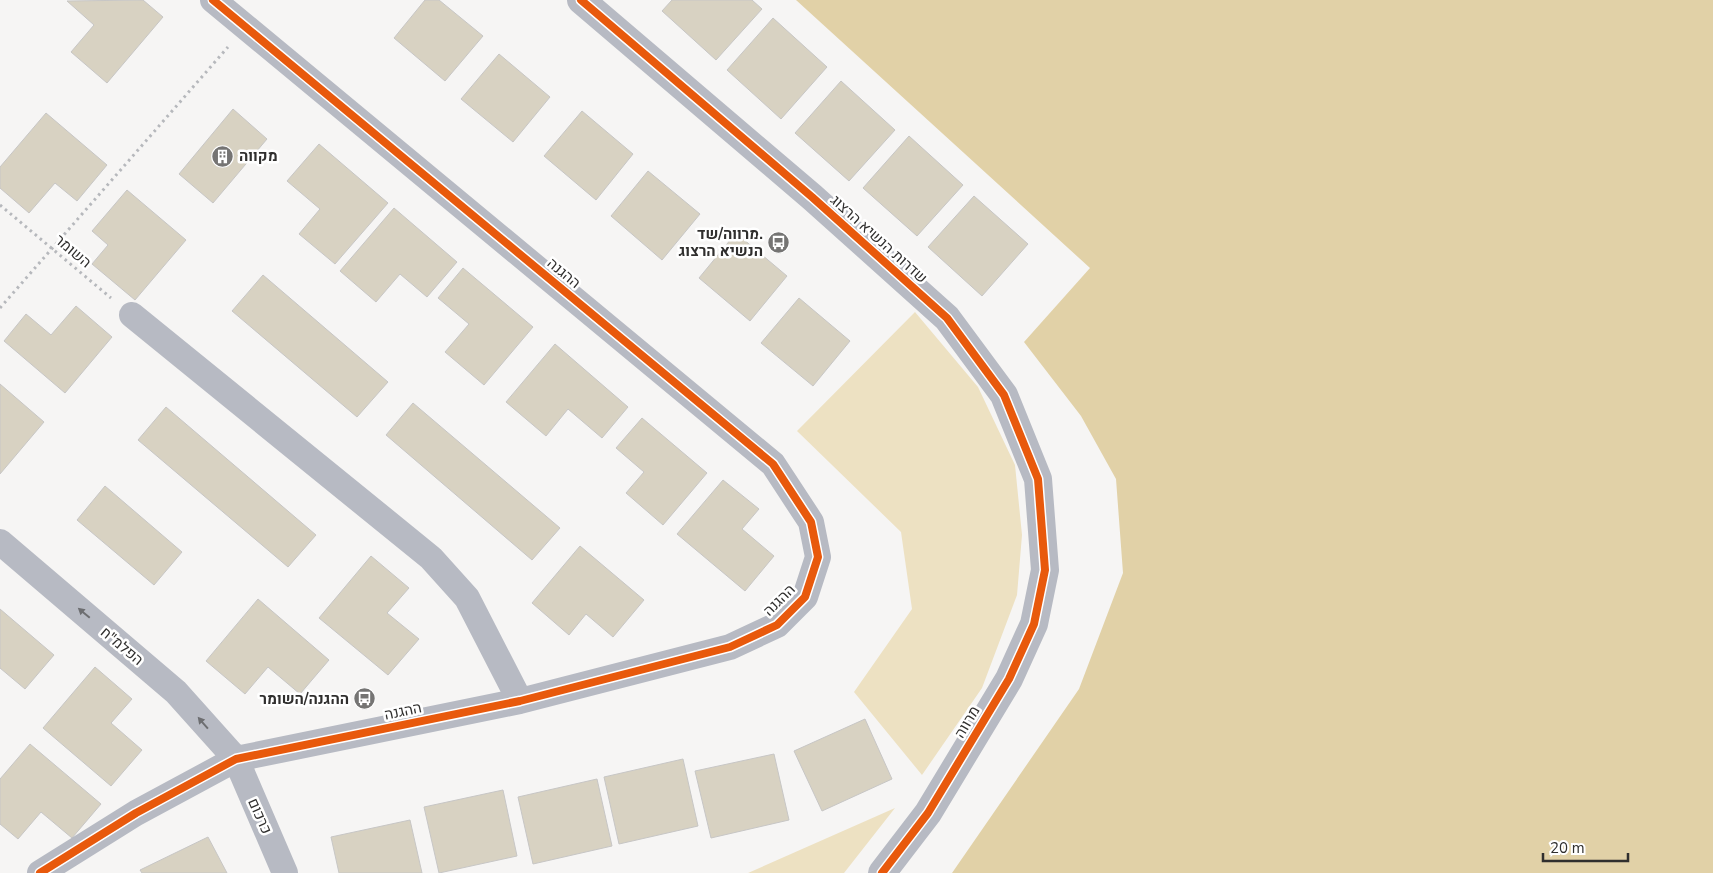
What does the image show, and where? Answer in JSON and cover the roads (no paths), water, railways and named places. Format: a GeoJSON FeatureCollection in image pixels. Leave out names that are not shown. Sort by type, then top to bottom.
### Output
{"type":"FeatureCollection","features":[{"type":"Feature","properties":{"kind":"street","name":"ההגנה"},"geometry":{"type":"LineString","coordinates":[[40,873],[136,813],[236,759],[520,701],[730,647],[777,625],[805,597],[818,557],[811,522],[773,464],[213,0]]}},
{"type":"Feature","properties":{"kind":"street","name":"שדרות הנשיא הרצוג"},"geometry":{"type":"LineString","coordinates":[[581,0],[812,197],[947,318],[1004,395],[1038,479],[1045,570]]}},
{"type":"Feature","properties":{"kind":"street"},"geometry":{"type":"LineString","coordinates":[[132,316],[432,558],[467,598],[520,701]]}},
{"type":"Feature","properties":{"kind":"street","name":"הפלמ\"ח"},"geometry":{"type":"LineString","coordinates":[[0,542],[176,692],[236,759]]}},
{"type":"Feature","properties":{"kind":"street","name":"מרווה"},"geometry":{"type":"LineString","coordinates":[[882,873],[928,813],[1009,679],[1034,624],[1045,570]]}},
{"type":"Feature","properties":{"kind":"street","name":"כרכום"},"geometry":{"type":"LineString","coordinates":[[236,759],[285,873]]}},
{"type":"Feature","properties":{"kind":"place","name":"מקווה"},"geometry":{"type":"Point","coordinates":[223,156]}},
{"type":"Feature","properties":{"kind":"place","name":"מרווה/שד. הנשיא הרצוג"},"geometry":{"type":"Point","coordinates":[779,243]}},
{"type":"Feature","properties":{"kind":"place","name":"ההגנה/השומר"},"geometry":{"type":"Point","coordinates":[365,699]}}]}
